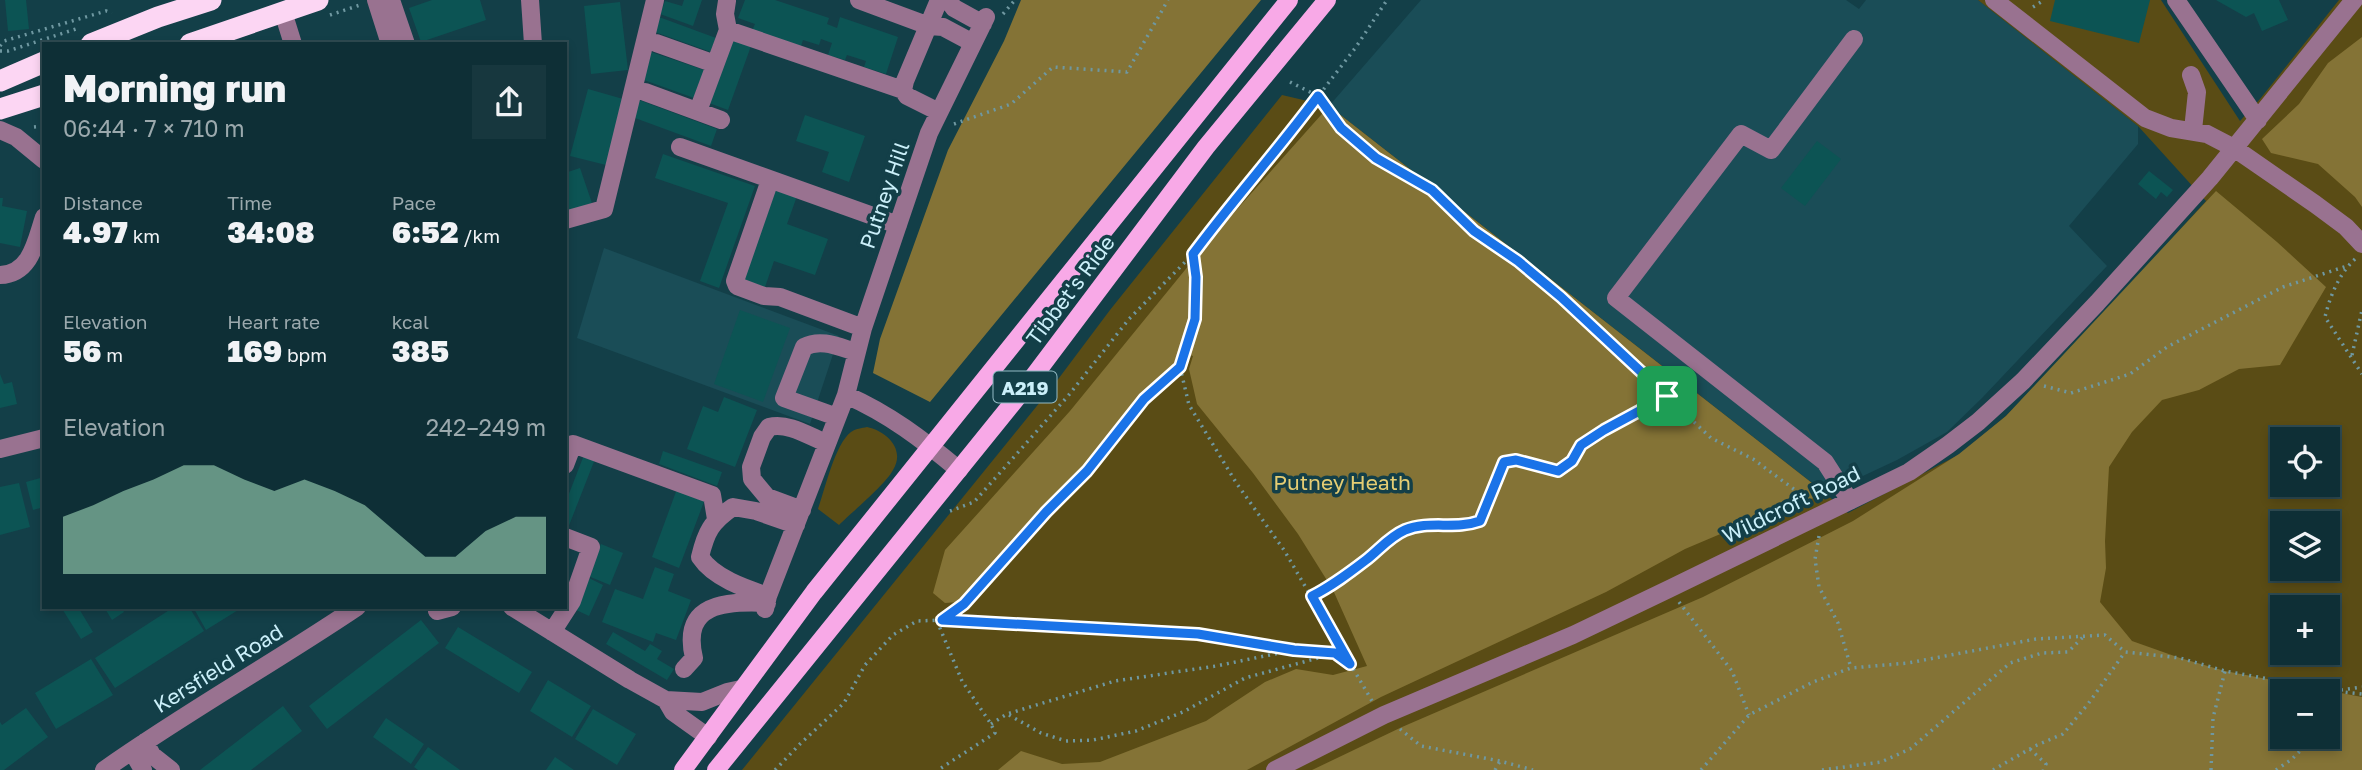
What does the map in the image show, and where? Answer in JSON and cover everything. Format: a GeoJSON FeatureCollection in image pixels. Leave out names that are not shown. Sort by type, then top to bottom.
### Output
{"type":"FeatureCollection","features":[{"type":"Feature","properties":{"kind":"highway"},"geometry":{"type":"LineString","coordinates":[[87,35],[211,0]]}},
{"type":"Feature","properties":{"kind":"highway"},"geometry":{"type":"LineString","coordinates":[[201,42],[318,0]]}},
{"type":"Feature","properties":{"kind":"highway"},"geometry":{"type":"LineString","coordinates":[[6,68],[42,62]]}},
{"type":"Feature","properties":{"kind":"highway"},"geometry":{"type":"LineString","coordinates":[[0,110],[42,96]]}},
{"type":"Feature","properties":{"kind":"main road","name":"Tibbet's Ride"},"geometry":{"type":"LineString","coordinates":[[683,770],[814,592],[1289,0]]}},
{"type":"Feature","properties":{"kind":"main road","name":"Tibbet's Ride"},"geometry":{"type":"LineString","coordinates":[[716,770],[1024,388],[1206,147],[1327,0]]}},
{"type":"Feature","properties":{"kind":"street"},"geometry":{"type":"LineString","coordinates":[[376,0],[389,42]]}},
{"type":"Feature","properties":{"kind":"street"},"geometry":{"type":"LineString","coordinates":[[391,0],[405,42]]}},
{"type":"Feature","properties":{"kind":"street"},"geometry":{"type":"LineString","coordinates":[[530,0],[534,42]]}},
{"type":"Feature","properties":{"kind":"street"},"geometry":{"type":"LineString","coordinates":[[567,219],[604,209],[655,0]]}},
{"type":"Feature","properties":{"kind":"street"},"geometry":{"type":"LineString","coordinates":[[859,0],[929,26],[943,27],[973,43]]}},
{"type":"Feature","properties":{"kind":"street"},"geometry":{"type":"LineString","coordinates":[[939,0],[903,90],[906,96],[939,112]]}},
{"type":"Feature","properties":{"kind":"street","name":"Putney Hill"},"geometry":{"type":"LineString","coordinates":[[767,603],[846,395],[863,328],[929,133],[985,21],[954,8],[948,0]]}},
{"type":"Feature","properties":{"kind":"street"},"geometry":{"type":"LineString","coordinates":[[1994,0],[2145,117],[2171,128],[2207,134],[2234,148],[2346,227],[2362,244]]}},
{"type":"Feature","properties":{"kind":"street"},"geometry":{"type":"LineString","coordinates":[[2176,0],[2258,120]]}},
{"type":"Feature","properties":{"kind":"street"},"geometry":{"type":"LineString","coordinates":[[698,111],[728,30],[725,14],[727,1]]}},
{"type":"Feature","properties":{"kind":"street","name":"Wildcroft Road"},"geometry":{"type":"LineString","coordinates":[[1275,770],[1384,715],[1573,635],[1670,589],[1909,471],[1948,445],[2023,381],[2123,275],[2258,120],[2347,4]]}},
{"type":"Feature","properties":{"kind":"street"},"geometry":{"type":"LineString","coordinates":[[283,12],[292,42]]}},
{"type":"Feature","properties":{"kind":"street"},"geometry":{"type":"LineString","coordinates":[[728,30],[903,90]]}},
{"type":"Feature","properties":{"kind":"street"},"geometry":{"type":"LineString","coordinates":[[1850,501],[1825,462],[1616,298],[1741,134],[1771,150],[1854,39]]}},
{"type":"Feature","properties":{"kind":"street"},"geometry":{"type":"LineString","coordinates":[[656,43],[715,64]]}},
{"type":"Feature","properties":{"kind":"street"},"geometry":{"type":"LineString","coordinates":[[2191,75],[2197,92],[2193,130]]}},
{"type":"Feature","properties":{"kind":"street"},"geometry":{"type":"LineString","coordinates":[[645,92],[721,120]]}},
{"type":"Feature","properties":{"kind":"street"},"geometry":{"type":"LineString","coordinates":[[0,130],[16,137],[42,158]]}},
{"type":"Feature","properties":{"kind":"street"},"geometry":{"type":"LineString","coordinates":[[680,148],[898,225]]}},
{"type":"Feature","properties":{"kind":"street"},"geometry":{"type":"LineString","coordinates":[[770,180],[735,281],[737,286],[764,296],[780,297],[863,328]]}},
{"type":"Feature","properties":{"kind":"street"},"geometry":{"type":"LineString","coordinates":[[0,275],[8,275],[22,267],[32,253],[42,223]]}},
{"type":"Feature","properties":{"kind":"street"},"geometry":{"type":"LineString","coordinates":[[837,417],[784,398],[804,347],[825,343],[856,352]]}},
{"type":"Feature","properties":{"kind":"street"},"geometry":{"type":"LineString","coordinates":[[846,395],[879,410],[930,446],[958,470]]}},
{"type":"Feature","properties":{"kind":"street"},"geometry":{"type":"LineString","coordinates":[[799,517],[767,497],[752,479],[751,467],[762,437],[769,427],[777,425],[792,429],[826,443]]}},
{"type":"Feature","properties":{"kind":"street"},"geometry":{"type":"LineString","coordinates":[[0,449],[42,438]]}},
{"type":"Feature","properties":{"kind":"street"},"geometry":{"type":"LineString","coordinates":[[567,460],[573,444],[712,495],[716,519]]}},
{"type":"Feature","properties":{"kind":"street"},"geometry":{"type":"LineString","coordinates":[[767,603],[752,591],[708,569],[700,557],[704,541],[716,519],[733,508],[799,517]]}},
{"type":"Feature","properties":{"kind":"street"},"geometry":{"type":"LineString","coordinates":[[567,538],[590,547],[567,609]]}},
{"type":"Feature","properties":{"kind":"street"},"geometry":{"type":"LineString","coordinates":[[684,669],[694,658],[691,635],[695,621],[705,610],[739,602],[767,603]]}},
{"type":"Feature","properties":{"kind":"street","name":"Kersfield Road"},"geometry":{"type":"LineString","coordinates":[[104,770],[354,609]]}},
{"type":"Feature","properties":{"kind":"street"},"geometry":{"type":"LineString","coordinates":[[515,609],[666,700],[702,702],[741,689]]}},
{"type":"Feature","properties":{"kind":"street"},"geometry":{"type":"LineString","coordinates":[[552,632],[567,609]]}},
{"type":"Feature","properties":{"kind":"street"},"geometry":{"type":"LineString","coordinates":[[666,700],[673,712],[708,737]]}},
{"type":"Feature","properties":{"kind":"street"},"geometry":{"type":"LineString","coordinates":[[138,746],[143,770]]}},
{"type":"Feature","properties":{"kind":"street"},"geometry":{"type":"LineString","coordinates":[[138,746],[172,770]]}},
{"type":"Feature","properties":{"kind":"path"},"geometry":{"type":"LineString","coordinates":[[929,133],[1011,104],[1053,67],[1127,72],[1168,0]]}},
{"type":"Feature","properties":{"kind":"path"},"geometry":{"type":"LineString","coordinates":[[943,514],[974,502],[1068,396],[1129,319],[1193,254],[1356,47],[1387,0]]}},
{"type":"Feature","properties":{"kind":"path"},"geometry":{"type":"LineString","coordinates":[[42,53],[6,68],[0,49],[4,41],[106,11],[118,14]]}},
{"type":"Feature","properties":{"kind":"path"},"geometry":{"type":"LineString","coordinates":[[70,42],[87,35]]}},
{"type":"Feature","properties":{"kind":"path"},"geometry":{"type":"LineString","coordinates":[[1290,82],[1318,96],[1341,128],[1376,158],[1432,190],[1474,231],[1518,261],[1561,297],[1711,438],[1753,459],[1809,498],[1821,515],[1815,559],[1819,587],[1838,623],[1851,668]]}},
{"type":"Feature","properties":{"kind":"path"},"geometry":{"type":"LineString","coordinates":[[35,127],[42,126]]}},
{"type":"Feature","properties":{"kind":"path"},"geometry":{"type":"LineString","coordinates":[[2362,251],[2347,266],[2329,299],[2325,317],[2362,374]]}},
{"type":"Feature","properties":{"kind":"path"},"geometry":{"type":"LineString","coordinates":[[1193,254],[1196,277],[1195,319],[1180,367],[1189,405],[1237,484],[1284,550],[1367,694],[1384,715],[1422,746],[1533,770]]}},
{"type":"Feature","properties":{"kind":"path"},"geometry":{"type":"LineString","coordinates":[[2023,381],[2071,393],[2130,374],[2167,347],[2283,287],[2347,266]]}},
{"type":"Feature","properties":{"kind":"path"},"geometry":{"type":"LineString","coordinates":[[2352,357],[2362,310]]}},
{"type":"Feature","properties":{"kind":"path"},"geometry":{"type":"LineString","coordinates":[[939,620],[973,595],[1046,512],[1087,471],[1144,399],[1180,367]]}},
{"type":"Feature","properties":{"kind":"path"},"geometry":{"type":"LineString","coordinates":[[1312,596],[1335,584],[1407,529],[1469,525],[1480,521],[1504,462],[1516,460],[1558,471],[1572,461],[1581,445],[1667,396]]}},
{"type":"Feature","properties":{"kind":"path"},"geometry":{"type":"LineString","coordinates":[[1670,589],[1732,671],[1749,715]]}},
{"type":"Feature","properties":{"kind":"path"},"geometry":{"type":"LineString","coordinates":[[938,770],[995,733],[992,724],[962,681],[939,620]]}},
{"type":"Feature","properties":{"kind":"path"},"geometry":{"type":"LineString","coordinates":[[775,770],[844,703],[865,665],[893,635],[917,621],[1198,634],[1294,650],[1335,653],[1350,664]]}},
{"type":"Feature","properties":{"kind":"path"},"geometry":{"type":"LineString","coordinates":[[1701,770],[1749,715],[1813,682],[1851,668],[1908,663],[2036,639],[2105,635],[2125,652],[2180,658],[2225,671],[2270,679]]}},
{"type":"Feature","properties":{"kind":"path"},"geometry":{"type":"LineString","coordinates":[[1822,770],[1881,762],[1910,749],[2010,663],[2042,653],[2068,652],[2084,636]]}},
{"type":"Feature","properties":{"kind":"path"},"geometry":{"type":"LineString","coordinates":[[992,724],[1007,714],[1115,681],[1216,666],[1294,650]]}},
{"type":"Feature","properties":{"kind":"path"},"geometry":{"type":"LineString","coordinates":[[1993,770],[2063,734],[2125,652]]}},
{"type":"Feature","properties":{"kind":"path"},"geometry":{"type":"LineString","coordinates":[[1007,714],[1041,733],[1066,741],[1093,740],[1136,731],[1183,712],[1245,678],[1335,653]]}},
{"type":"Feature","properties":{"kind":"path"},"geometry":{"type":"LineString","coordinates":[[2211,770],[2213,718],[2225,671]]}},
{"type":"Feature","properties":{"kind":"path"},"geometry":{"type":"LineString","coordinates":[[2340,690],[2362,687]]}},
{"type":"Feature","properties":{"kind":"path"},"geometry":{"type":"LineString","coordinates":[[2340,692],[2362,694]]}},
{"type":"Feature","properties":{"kind":"path"},"geometry":{"type":"LineString","coordinates":[[2030,749],[2046,764],[2043,770]]}},
{"type":"Feature","properties":{"kind":"path"},"geometry":{"type":"LineString","coordinates":[[2276,770],[2302,749]]}},
{"type":"Feature","properties":{"kind":"path"},"geometry":{"type":"LineString","coordinates":[[1495,770],[1500,761]]}},
{"type":"Feature","properties":{"kind":"shaded area"},"geometry":{"type":"Polygon","coordinates":[[[1421,0],[1846,0],[1859,9],[1866,0],[1978,0],[2138,126],[2138,144],[2069,226],[2107,266],[1947,432],[1850,482],[1846,476],[1837,479],[1831,483],[1826,494],[1329,106],[1421,0]]]}},
{"type":"Feature","properties":{"kind":"shaded area"},"geometry":{"type":"Polygon","coordinates":[[[604,248],[839,336],[810,424],[577,338],[604,248]]]}},
{"type":"Feature","properties":{"kind":"green space"},"geometry":{"type":"Polygon","coordinates":[[[1021,0],[1261,0],[930,402],[873,373],[880,339],[948,150],[1004,41],[1021,0]]]}},
{"type":"Feature","properties":{"kind":"green space","name":"Putney Heath"},"geometry":{"type":"Polygon","coordinates":[[[1978,0],[2161,0],[2240,121],[2339,0],[2362,0],[2362,770],[742,770],[1053,386],[1110,310],[1282,95],[1329,106],[1848,513],[1960,454],[2006,416],[2206,201],[2138,126],[1978,0]]]}},
{"type":"Feature","properties":{"kind":"green space"},"geometry":{"type":"Polygon","coordinates":[[[2362,37],[2362,207],[2355,197],[2318,164],[2271,153],[2262,139],[2299,104],[2328,63],[2362,37]]]}},
{"type":"Feature","properties":{"kind":"green space"},"geometry":{"type":"Polygon","coordinates":[[[1329,106],[1826,494],[1777,510],[1685,549],[1606,592],[1381,697],[1247,770],[998,770],[1021,751],[1062,764],[1100,762],[1206,721],[1265,682],[1296,669],[1333,675],[1367,666],[1333,590],[1298,534],[1197,404],[1189,369],[1193,356],[1178,352],[1173,366],[1140,396],[1083,468],[1041,510],[959,602],[945,603],[933,593],[945,550],[1070,411],[1207,243],[1329,106]]]}},
{"type":"Feature","properties":{"kind":"green space"},"geometry":{"type":"Polygon","coordinates":[[[2216,191],[2326,287],[2280,365],[2239,369],[2199,390],[2162,400],[2132,432],[2109,467],[2106,568],[2100,602],[2132,641],[2225,671],[2270,680],[2270,749],[2340,749],[2340,693],[2362,697],[2362,770],[1312,770],[1402,727],[1703,597],[1853,521],[1959,454],[2006,416],[2216,191]]]}},
{"type":"Feature","properties":{"kind":"green space"},"geometry":{"type":"Polygon","coordinates":[[[867,427],[881,432],[892,442],[897,455],[896,462],[883,483],[839,525],[818,509],[840,446],[851,432],[867,427]]]}},
{"type":"Feature","properties":{"kind":"building"},"geometry":{"type":"Polygon","coordinates":[[[5,0],[26,0],[29,29],[8,31],[5,0]]]}},
{"type":"Feature","properties":{"kind":"building"},"geometry":{"type":"Polygon","coordinates":[[[432,0],[480,0],[486,20],[421,42],[409,8],[432,0]]]}},
{"type":"Feature","properties":{"kind":"building"},"geometry":{"type":"Polygon","coordinates":[[[684,0],[702,0],[693,26],[660,14],[665,1],[682,6],[684,0]]]}},
{"type":"Feature","properties":{"kind":"building"},"geometry":{"type":"Polygon","coordinates":[[[745,0],[775,0],[829,18],[827,24],[837,28],[840,17],[898,37],[886,74],[864,67],[866,61],[847,55],[845,60],[828,55],[832,43],[821,39],[819,45],[803,40],[800,49],[751,33],[755,24],[738,18],[745,0]]]}},
{"type":"Feature","properties":{"kind":"building"},"geometry":{"type":"Polygon","coordinates":[[[2055,0],[2150,0],[2139,43],[2050,21],[2055,0]]]}},
{"type":"Feature","properties":{"kind":"building"},"geometry":{"type":"Polygon","coordinates":[[[2216,0],[2279,0],[2288,20],[2262,31],[2254,13],[2246,17],[2216,0]]]}},
{"type":"Feature","properties":{"kind":"building"},"geometry":{"type":"Polygon","coordinates":[[[620,2],[628,70],[591,74],[584,6],[620,2]]]}},
{"type":"Feature","properties":{"kind":"building"},"geometry":{"type":"Polygon","coordinates":[[[659,17],[716,38],[711,52],[655,32],[659,17]]]}},
{"type":"Feature","properties":{"kind":"building"},"geometry":{"type":"Polygon","coordinates":[[[732,39],[751,46],[728,110],[709,103],[732,39]]]}},
{"type":"Feature","properties":{"kind":"building"},"geometry":{"type":"Polygon","coordinates":[[[651,52],[704,70],[694,98],[644,80],[651,52]]]}},
{"type":"Feature","properties":{"kind":"building"},"geometry":{"type":"Polygon","coordinates":[[[588,89],[623,99],[606,165],[570,156],[588,89]]]}},
{"type":"Feature","properties":{"kind":"building"},"geometry":{"type":"Polygon","coordinates":[[[639,100],[717,129],[711,146],[635,118],[639,100]]]}},
{"type":"Feature","properties":{"kind":"building"},"geometry":{"type":"Polygon","coordinates":[[[805,115],[865,136],[849,182],[822,172],[829,152],[796,141],[805,115]]]}},
{"type":"Feature","properties":{"kind":"building"},"geometry":{"type":"Polygon","coordinates":[[[1817,141],[1841,159],[1805,206],[1781,188],[1817,141]]]}},
{"type":"Feature","properties":{"kind":"building"},"geometry":{"type":"Polygon","coordinates":[[[663,154],[755,186],[719,288],[700,281],[728,203],[655,178],[663,154]]]}},
{"type":"Feature","properties":{"kind":"building"},"geometry":{"type":"Polygon","coordinates":[[[580,168],[592,203],[567,211],[567,172],[580,168]]]}},
{"type":"Feature","properties":{"kind":"building"},"geometry":{"type":"Polygon","coordinates":[[[2149,171],[2173,190],[2167,197],[2161,192],[2156,199],[2138,184],[2149,171]]]}},
{"type":"Feature","properties":{"kind":"building"},"geometry":{"type":"Polygon","coordinates":[[[776,189],[797,196],[787,224],[828,239],[815,275],[774,261],[765,287],[744,280],[776,189]]]}},
{"type":"Feature","properties":{"kind":"building"},"geometry":{"type":"Polygon","coordinates":[[[0,198],[3,198],[2,206],[27,211],[20,247],[0,243],[0,198]]]}},
{"type":"Feature","properties":{"kind":"building"},"geometry":{"type":"Polygon","coordinates":[[[740,310],[790,328],[763,402],[714,384],[740,310]]]}},
{"type":"Feature","properties":{"kind":"building"},"geometry":{"type":"Polygon","coordinates":[[[0,374],[4,384],[12,382],[17,404],[0,408],[0,374]]]}},
{"type":"Feature","properties":{"kind":"building"},"geometry":{"type":"Polygon","coordinates":[[[724,397],[757,410],[735,467],[687,449],[703,406],[718,412],[724,397]]]}},
{"type":"Feature","properties":{"kind":"building"},"geometry":{"type":"Polygon","coordinates":[[[663,451],[722,472],[717,486],[659,464],[663,451]]]}},
{"type":"Feature","properties":{"kind":"building"},"geometry":{"type":"Polygon","coordinates":[[[584,455],[595,459],[568,528],[567,499],[584,455]]]}},
{"type":"Feature","properties":{"kind":"building"},"geometry":{"type":"Polygon","coordinates":[[[42,478],[42,508],[33,510],[26,482],[42,478]]]}},
{"type":"Feature","properties":{"kind":"building"},"geometry":{"type":"Polygon","coordinates":[[[19,483],[30,527],[0,535],[0,487],[19,483]]]}},
{"type":"Feature","properties":{"kind":"building"},"geometry":{"type":"Polygon","coordinates":[[[677,489],[705,499],[679,568],[652,557],[677,489]]]}},
{"type":"Feature","properties":{"kind":"building"},"geometry":{"type":"Polygon","coordinates":[[[601,544],[623,553],[610,585],[588,576],[601,544]]]}},
{"type":"Feature","properties":{"kind":"building"},"geometry":{"type":"Polygon","coordinates":[[[655,567],[674,574],[668,591],[691,600],[676,640],[656,633],[653,642],[602,622],[615,589],[643,599],[655,567]]]}},
{"type":"Feature","properties":{"kind":"building"},"geometry":{"type":"Polygon","coordinates":[[[589,578],[603,585],[589,616],[574,609],[589,578]]]}},
{"type":"Feature","properties":{"kind":"building"},"geometry":{"type":"Polygon","coordinates":[[[62,609],[79,609],[93,632],[81,639],[62,609]]]}},
{"type":"Feature","properties":{"kind":"building"},"geometry":{"type":"Polygon","coordinates":[[[105,609],[122,609],[124,612],[112,620],[105,609]]]}},
{"type":"Feature","properties":{"kind":"building"},"geometry":{"type":"Polygon","coordinates":[[[171,609],[190,609],[204,631],[115,688],[95,658],[171,609]]]}},
{"type":"Feature","properties":{"kind":"building"},"geometry":{"type":"Polygon","coordinates":[[[194,609],[240,609],[206,630],[194,609]]]}},
{"type":"Feature","properties":{"kind":"building"},"geometry":{"type":"Polygon","coordinates":[[[421,620],[439,643],[327,729],[309,706],[421,620]]]}},
{"type":"Feature","properties":{"kind":"building"},"geometry":{"type":"Polygon","coordinates":[[[458,627],[532,672],[519,693],[445,648],[458,627]]]}},
{"type":"Feature","properties":{"kind":"building"},"geometry":{"type":"Polygon","coordinates":[[[613,632],[645,651],[650,644],[662,651],[657,659],[674,669],[667,680],[606,644],[613,632]]]}},
{"type":"Feature","properties":{"kind":"building"},"geometry":{"type":"Polygon","coordinates":[[[91,659],[113,695],[56,729],[35,693],[91,659]]]}},
{"type":"Feature","properties":{"kind":"building"},"geometry":{"type":"Polygon","coordinates":[[[548,680],[591,706],[572,737],[530,711],[548,680]]]}},
{"type":"Feature","properties":{"kind":"building"},"geometry":{"type":"Polygon","coordinates":[[[283,706],[302,731],[251,770],[200,770],[283,706]]]}},
{"type":"Feature","properties":{"kind":"building"},"geometry":{"type":"Polygon","coordinates":[[[26,708],[48,737],[4,770],[0,770],[0,722],[2,725],[26,708]]]}},
{"type":"Feature","properties":{"kind":"building"},"geometry":{"type":"Polygon","coordinates":[[[593,709],[636,734],[617,765],[575,739],[593,709]]]}},
{"type":"Feature","properties":{"kind":"building"},"geometry":{"type":"Polygon","coordinates":[[[386,718],[424,744],[411,764],[373,737],[386,718]]]}},
{"type":"Feature","properties":{"kind":"building"},"geometry":{"type":"Polygon","coordinates":[[[428,747],[460,770],[418,770],[414,767],[428,747]]]}},
{"type":"Feature","properties":{"kind":"building"},"geometry":{"type":"Polygon","coordinates":[[[555,757],[574,770],[546,770],[555,757]]]}},
{"type":"Feature","properties":{"kind":"route"},"geometry":{"type":"LineString","coordinates":[[1318,96],[1341,128],[1376,158],[1432,190],[1474,231],[1518,261],[1561,297],[1667,396],[1581,445],[1572,461],[1558,471],[1516,460],[1504,462],[1480,521],[1451,527],[1424,526],[1407,529],[1349,570],[1335,584],[1312,596],[1350,664],[1335,653],[1294,650],[1198,634],[942,620],[964,604],[1009,557],[1046,512],[1087,471],[1144,399],[1180,367],[1195,319],[1196,277],[1193,254],[1318,96]]}}]}
